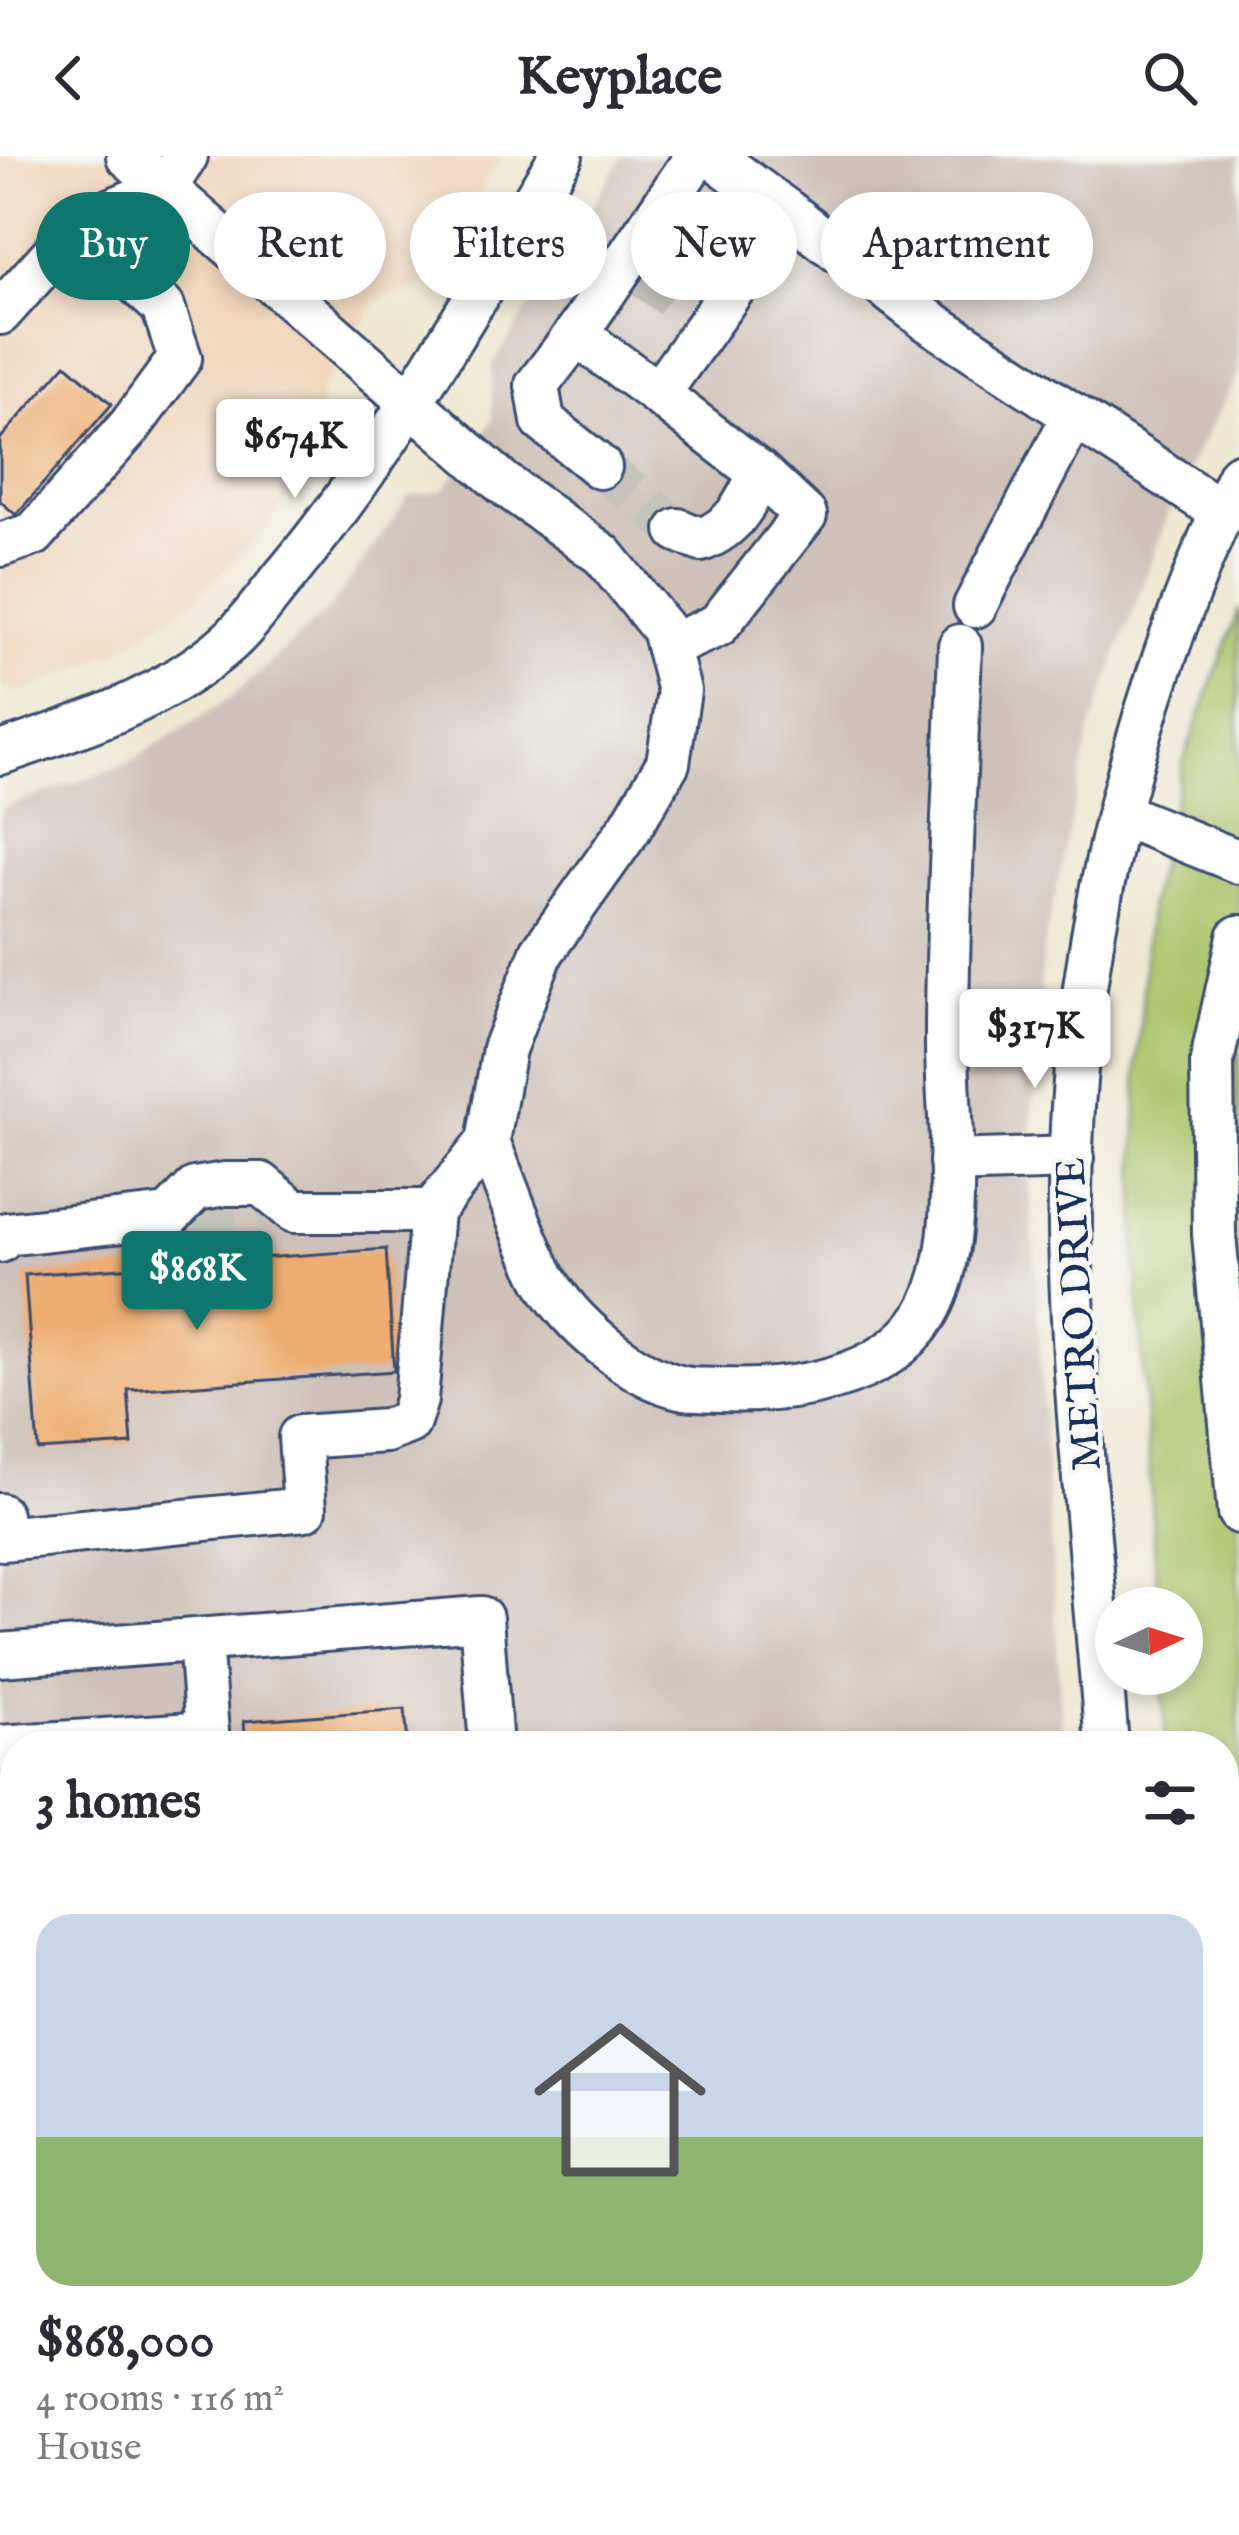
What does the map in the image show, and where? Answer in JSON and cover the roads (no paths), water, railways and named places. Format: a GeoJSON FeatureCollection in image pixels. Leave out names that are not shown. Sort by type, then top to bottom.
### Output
{"type":"FeatureCollection","features":[{"type":"Feature","properties":{"kind":"street"},"geometry":{"type":"LineString","coordinates":[[0,1515],[2,1539],[305,1509],[300,1437],[386,1431],[409,1422],[416,1400],[432,1211],[488,1142],[504,1049],[542,952],[630,827],[668,763],[679,691],[663,629],[603,555],[503,483],[176,172],[128,156]]}},
{"type":"Feature","properties":{"kind":"street"},"geometry":{"type":"LineString","coordinates":[[0,753],[80,727],[166,685],[230,641],[324,528],[412,401],[561,156]]}},
{"type":"Feature","properties":{"kind":"street"},"geometry":{"type":"LineString","coordinates":[[600,467],[543,421],[537,385],[664,223],[697,156]]}},
{"type":"Feature","properties":{"kind":"street"},"geometry":{"type":"LineString","coordinates":[[712,156],[761,192]]}},
{"type":"Feature","properties":{"kind":"street"},"geometry":{"type":"LineString","coordinates":[[139,192],[176,172]]}},
{"type":"Feature","properties":{"kind":"street"},"geometry":{"type":"LineString","coordinates":[[797,219],[926,320],[1073,415],[1230,493]]}},
{"type":"Feature","properties":{"kind":"street"},"geometry":{"type":"LineString","coordinates":[[0,313],[36,273]]}},
{"type":"Feature","properties":{"kind":"street"},"geometry":{"type":"LineString","coordinates":[[0,545],[34,534],[130,426],[180,358],[163,307],[155,300]]}},
{"type":"Feature","properties":{"kind":"street"},"geometry":{"type":"LineString","coordinates":[[658,394],[707,300]]}},
{"type":"Feature","properties":{"kind":"street"},"geometry":{"type":"LineString","coordinates":[[576,334],[760,473],[805,515],[718,626],[668,647]]}},
{"type":"Feature","properties":{"kind":"street"},"geometry":{"type":"LineString","coordinates":[[488,1142],[546,1280],[589,1335],[643,1372],[682,1388],[759,1392],[848,1376],[893,1349],[925,1316],[946,1260],[951,1162],[946,1039],[968,626],[1073,415]]}},
{"type":"Feature","properties":{"kind":"street"},"geometry":{"type":"LineString","coordinates":[[678,530],[701,540],[721,532],[742,512],[760,473]]}},
{"type":"Feature","properties":{"kind":"street","name":"METRO DRIVE"},"geometry":{"type":"LineString","coordinates":[[1106,1731],[1070,1231],[1073,1100],[1092,938],[1139,734],[1166,652],[1230,493]]}},
{"type":"Feature","properties":{"kind":"street"},"geometry":{"type":"LineString","coordinates":[[1120,814],[1239,862]]}},
{"type":"Feature","properties":{"kind":"street"},"geometry":{"type":"LineString","coordinates":[[1239,937],[1213,1061],[1214,1234],[1239,1512]]}},
{"type":"Feature","properties":{"kind":"street"},"geometry":{"type":"LineString","coordinates":[[951,1162],[1072,1158]]}},
{"type":"Feature","properties":{"kind":"street"},"geometry":{"type":"LineString","coordinates":[[0,1241],[6,1234],[182,1224],[195,1190],[225,1184],[261,1184],[279,1220],[432,1211]]}},
{"type":"Feature","properties":{"kind":"street"},"geometry":{"type":"LineString","coordinates":[[0,1655],[481,1618],[490,1731]]}},
{"type":"Feature","properties":{"kind":"street"},"geometry":{"type":"LineString","coordinates":[[200,1640],[206,1731]]}},
{"type":"Feature","properties":{"kind":"tunnel"},"geometry":{"type":"LineString","coordinates":[[675,300],[683,306]]}},
{"type":"Feature","properties":{"kind":"tunnel"},"geometry":{"type":"LineString","coordinates":[[600,467],[678,530]]}},
{"type":"Feature","properties":{"kind":"tunnel"},"geometry":{"type":"LineString","coordinates":[[195,1232],[265,1229]]}}]}
